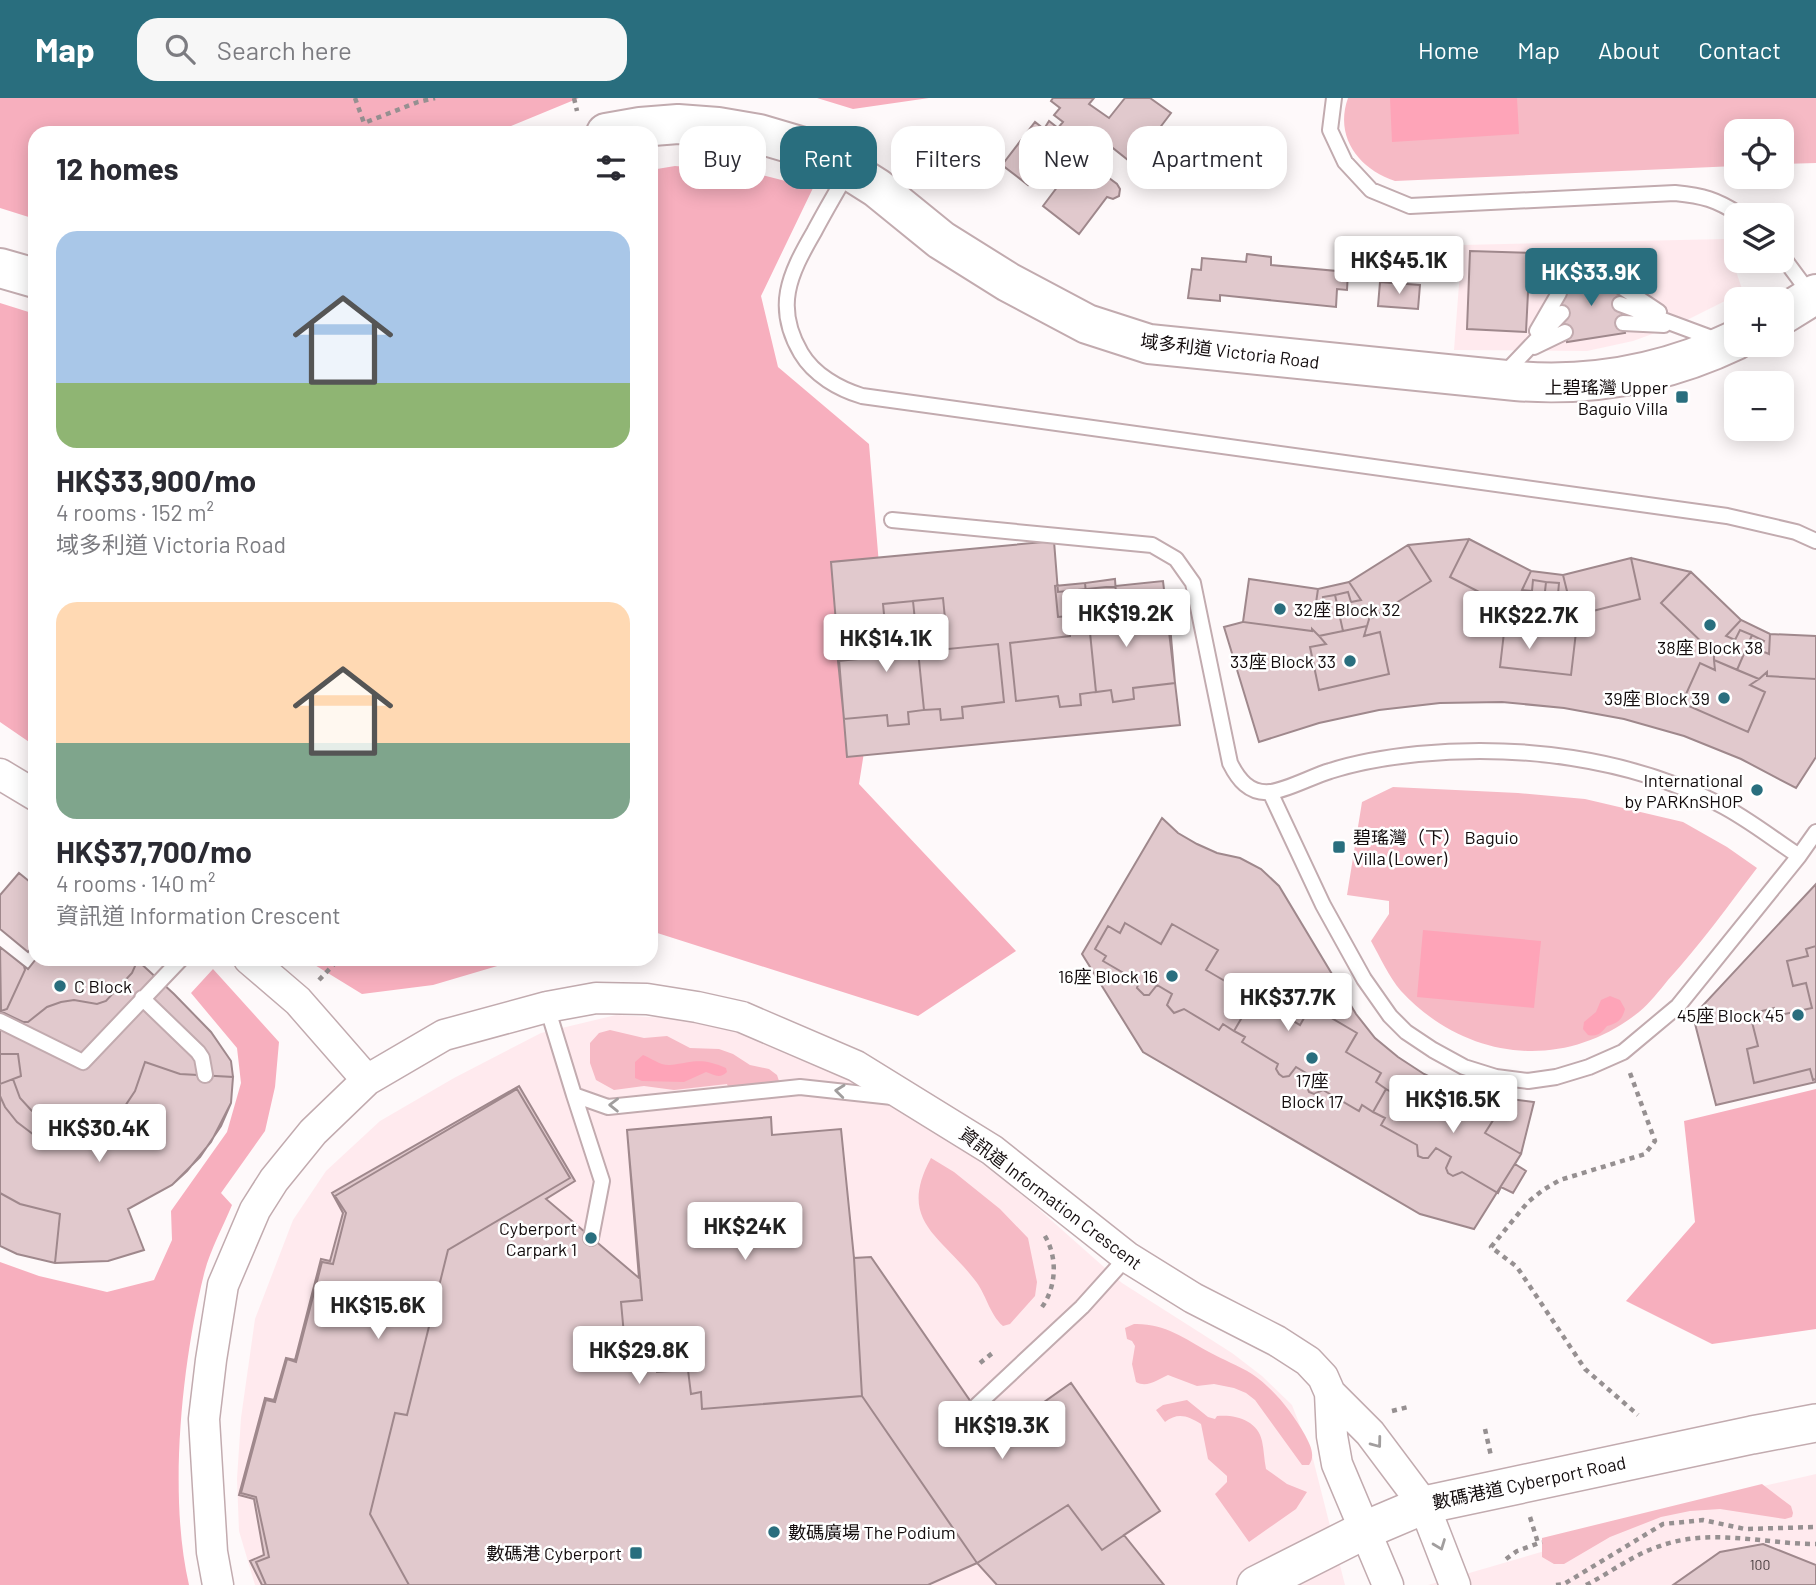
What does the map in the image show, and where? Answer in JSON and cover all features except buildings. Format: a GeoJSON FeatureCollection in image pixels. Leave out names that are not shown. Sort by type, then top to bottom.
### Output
{"type":"FeatureCollection","features":[{"type":"Feature","properties":{"kind":"main road","name":"域多利道 Victoria Road"},"geometry":{"type":"LineString","coordinates":[[653,126],[678,124],[718,127],[780,139]]}},
{"type":"Feature","properties":{"kind":"main road","name":"域多利道 Victoria Road"},"geometry":{"type":"LineString","coordinates":[[877,189],[975,263],[1087,324],[1149,344],[1553,383],[1600,380],[1661,368],[1724,345]]}},
{"type":"Feature","properties":{"kind":"main road"},"geometry":{"type":"LineString","coordinates":[[0,268],[28,276]]}},
{"type":"Feature","properties":{"kind":"street"},"geometry":{"type":"LineString","coordinates":[[0,774],[28,791]]}},
{"type":"Feature","properties":{"kind":"street"},"geometry":{"type":"LineString","coordinates":[[258,966],[298,1001],[367,1080]]}},
{"type":"Feature","properties":{"kind":"street","name":"資訊道 Information Crescent"},"geometry":{"type":"LineString","coordinates":[[218,1585],[212,1552],[204,1419],[223,1284],[255,1210],[274,1180],[313,1132],[367,1080],[444,1035],[547,1007],[596,998],[647,999],[742,1017],[856,1066],[992,1150],[1127,1257],[1193,1298],[1277,1341],[1308,1361],[1323,1377],[1330,1393],[1370,1433],[1424,1505],[1455,1585]]}},
{"type":"Feature","properties":{"kind":"street"},"geometry":{"type":"LineString","coordinates":[[1330,1393],[1332,1436],[1337,1464],[1388,1585]]}},
{"type":"Feature","properties":{"kind":"street","name":"數碼港道 Cyberport Road"},"geometry":{"type":"LineString","coordinates":[[1256,1585],[1365,1530],[1424,1505],[1816,1423]]}},
{"type":"Feature","properties":{"kind":"lane"},"geometry":{"type":"LineString","coordinates":[[1334,98],[1330,130],[1345,162],[1371,190],[1410,206],[1675,193],[1696,195],[1724,205]]}},
{"type":"Feature","properties":{"kind":"lane"},"geometry":{"type":"LineString","coordinates":[[839,189],[789,282],[786,310],[795,342],[804,358],[823,377],[847,391],[863,396],[1727,516],[1796,532],[1816,541]]}},
{"type":"Feature","properties":{"kind":"lane"},"geometry":{"type":"LineString","coordinates":[[1790,273],[1803,302]]}},
{"type":"Feature","properties":{"kind":"lane"},"geometry":{"type":"LineString","coordinates":[[1617,284],[1677,325]]}},
{"type":"Feature","properties":{"kind":"lane"},"geometry":{"type":"LineString","coordinates":[[1526,351],[1559,293]]}},
{"type":"Feature","properties":{"kind":"lane"},"geometry":{"type":"LineString","coordinates":[[1620,304],[1724,340]]}},
{"type":"Feature","properties":{"kind":"lane"},"geometry":{"type":"LineString","coordinates":[[1500,379],[1562,313]]}},
{"type":"Feature","properties":{"kind":"lane"},"geometry":{"type":"LineString","coordinates":[[1623,323],[1677,325]]}},
{"type":"Feature","properties":{"kind":"lane"},"geometry":{"type":"LineString","coordinates":[[1526,351],[1565,332]]}},
{"type":"Feature","properties":{"kind":"lane"},"geometry":{"type":"LineString","coordinates":[[892,520],[1152,545],[1176,559],[1193,583],[1230,763],[1238,779],[1252,790],[1270,792],[1331,770],[1407,756],[1462,751],[1550,756],[1594,762],[1680,787],[1720,804],[1800,856]]}},
{"type":"Feature","properties":{"kind":"lane"},"geometry":{"type":"LineString","coordinates":[[1270,792],[1323,905],[1363,979],[1390,1016],[1433,1050],[1464,1067],[1496,1077],[1528,1081],[1556,1077],[1590,1067],[1623,1052],[1678,1006],[1800,856],[1816,832]]}},
{"type":"Feature","properties":{"kind":"lane"},"geometry":{"type":"LineString","coordinates":[[0,1021],[83,1062],[174,966]]}},
{"type":"Feature","properties":{"kind":"lane"},"geometry":{"type":"LineString","coordinates":[[142,998],[198,1052],[205,1075]]}},
{"type":"Feature","properties":{"kind":"lane"},"geometry":{"type":"LineString","coordinates":[[547,1007],[602,1181],[591,1238]]}},
{"type":"Feature","properties":{"kind":"lane"},"geometry":{"type":"LineString","coordinates":[[574,1095],[608,1107],[800,1087],[908,1098]]}},
{"type":"Feature","properties":{"kind":"lane"},"geometry":{"type":"LineString","coordinates":[[975,1407],[1082,1307],[1127,1257]]}},
{"type":"Feature","properties":{"kind":"path"},"geometry":{"type":"LineString","coordinates":[[355,98],[364,123],[435,98]]}},
{"type":"Feature","properties":{"kind":"path"},"geometry":{"type":"LineString","coordinates":[[311,988],[332,966]]}},
{"type":"Feature","properties":{"kind":"path"},"geometry":{"type":"LineString","coordinates":[[1623,1052],[1655,1141],[1645,1154],[1560,1180],[1543,1189],[1528,1202],[1491,1247],[1517,1267],[1585,1369],[1638,1415]]}},
{"type":"Feature","properties":{"kind":"path"},"geometry":{"type":"LineString","coordinates":[[1036,1317],[1050,1296],[1055,1265],[1046,1237],[1037,1227]]}},
{"type":"Feature","properties":{"kind":"path"},"geometry":{"type":"LineString","coordinates":[[980,1363],[998,1348]]}},
{"type":"Feature","properties":{"kind":"path"},"geometry":{"type":"LineString","coordinates":[[1556,1585],[1564,1584],[1614,1556],[1663,1524],[1703,1520],[1745,1529],[1816,1527]]}},
{"type":"Feature","properties":{"kind":"path"},"geometry":{"type":"LineString","coordinates":[[1586,1585],[1656,1547],[1689,1538],[1723,1536],[1791,1544],[1816,1544]]}},
{"type":"Feature","properties":{"kind":"path"},"geometry":{"type":"LineString","coordinates":[[1506,1559],[1517,1551],[1542,1542]]}},
{"type":"Feature","properties":{"kind":"shaded area"},"geometry":{"type":"Polygon","coordinates":[[[0,98],[579,98],[511,126],[28,126],[28,217],[0,208],[0,98]]]}},
{"type":"Feature","properties":{"kind":"shaded area"},"geometry":{"type":"Polygon","coordinates":[[[817,98],[929,98],[853,109],[817,98]]]}},
{"type":"Feature","properties":{"kind":"shaded area"},"geometry":{"type":"Polygon","coordinates":[[[1348,98],[1816,98],[1816,163],[1794,164],[1794,119],[1724,119],[1724,167],[1395,181],[1370,168],[1353,150],[1344,126],[1348,98]]]}},
{"type":"Feature","properties":{"kind":"shaded area"},"geometry":{"type":"Polygon","coordinates":[[[1390,98],[1517,98],[1519,134],[1392,142],[1390,98]]]}},
{"type":"Feature","properties":{"kind":"shaded area"},"geometry":{"type":"Polygon","coordinates":[[[675,166],[679,166],[679,189],[766,189],[766,176],[780,180],[780,189],[813,189],[761,296],[778,367],[869,444],[884,625],[859,784],[1016,951],[918,1016],[658,933],[658,169],[675,166]]]}},
{"type":"Feature","properties":{"kind":"shaded area"},"geometry":{"type":"Polygon","coordinates":[[[1724,239],[1724,273],[1737,273],[1741,287],[1724,287],[1724,302],[1677,325],[1633,341],[1587,351],[1454,350],[1462,245],[1724,239]]]}},
{"type":"Feature","properties":{"kind":"shaded area"},"geometry":{"type":"Polygon","coordinates":[[[0,303],[28,312],[28,741],[0,722],[0,303]]]}},
{"type":"Feature","properties":{"kind":"shaded area"},"geometry":{"type":"Polygon","coordinates":[[[1393,787],[1585,799],[1683,822],[1757,868],[1651,1001],[1610,1031],[1579,1044],[1548,1050],[1516,1050],[1485,1044],[1455,1032],[1427,1014],[1401,991],[1393,980],[1371,941],[1389,914],[1389,901],[1347,895],[1362,802],[1393,787]]]}},
{"type":"Feature","properties":{"kind":"shaded area"},"geometry":{"type":"Polygon","coordinates":[[[1423,930],[1541,941],[1534,1008],[1417,997],[1423,930]]]}},
{"type":"Feature","properties":{"kind":"shaded area"},"geometry":{"type":"Polygon","coordinates":[[[316,966],[497,966],[433,985],[362,994],[316,966]]]}},
{"type":"Feature","properties":{"kind":"shaded area"},"geometry":{"type":"Polygon","coordinates":[[[213,969],[279,1042],[275,1087],[265,1131],[221,1193],[232,1205],[207,1265],[189,1347],[180,1429],[179,1511],[189,1585],[0,1585],[0,1262],[39,1276],[107,1292],[154,1280],[172,1240],[171,1211],[227,1132],[241,1083],[237,1048],[191,993],[213,969]]]}},
{"type":"Feature","properties":{"kind":"shaded area"},"geometry":{"type":"Polygon","coordinates":[[[1610,996],[1620,1000],[1625,1009],[1622,1016],[1599,1034],[1588,1035],[1583,1029],[1584,1022],[1596,1012],[1601,1000],[1610,996]]]}},
{"type":"Feature","properties":{"kind":"shaded area","name":"數碼港 Cyberport"},"geometry":{"type":"Polygon","coordinates":[[[616,1015],[701,1020],[791,1050],[848,1075],[941,1132],[1025,1197],[1122,1283],[1232,1353],[1262,1376],[1292,1405],[1313,1459],[1345,1585],[255,1585],[239,1531],[237,1479],[241,1418],[255,1319],[293,1220],[326,1171],[380,1121],[454,1078],[541,1033],[616,1015]]]}},
{"type":"Feature","properties":{"kind":"shaded area"},"geometry":{"type":"Polygon","coordinates":[[[610,1030],[644,1038],[667,1036],[690,1048],[719,1049],[750,1065],[769,1069],[777,1075],[779,1081],[775,1084],[729,1089],[727,1084],[674,1090],[644,1086],[614,1090],[596,1080],[590,1063],[590,1043],[599,1033],[610,1030]]]}},
{"type":"Feature","properties":{"kind":"shaded area"},"geometry":{"type":"Polygon","coordinates":[[[643,1055],[667,1065],[710,1062],[726,1068],[727,1072],[719,1076],[706,1072],[684,1082],[642,1081],[635,1078],[635,1062],[643,1055]]]}},
{"type":"Feature","properties":{"kind":"shaded area"},"geometry":{"type":"Polygon","coordinates":[[[1816,1089],[1816,1329],[1712,1344],[1626,1301],[1695,1222],[1684,1121],[1816,1089]]]}},
{"type":"Feature","properties":{"kind":"shaded area"},"geometry":{"type":"Polygon","coordinates":[[[931,1158],[954,1172],[1000,1209],[1028,1238],[1037,1282],[1035,1296],[1010,1324],[1003,1326],[998,1321],[974,1279],[927,1226],[919,1197],[922,1179],[931,1158]]]}},
{"type":"Feature","properties":{"kind":"shaded area"},"geometry":{"type":"Polygon","coordinates":[[[1134,1324],[1155,1326],[1173,1332],[1260,1380],[1282,1401],[1305,1435],[1312,1454],[1309,1465],[1302,1465],[1255,1400],[1246,1393],[1214,1384],[1197,1386],[1168,1375],[1148,1384],[1136,1382],[1132,1364],[1135,1346],[1127,1339],[1125,1328],[1134,1324]]]}},
{"type":"Feature","properties":{"kind":"shaded area"},"geometry":{"type":"Polygon","coordinates":[[[1187,1400],[1208,1417],[1215,1419],[1217,1416],[1231,1416],[1251,1424],[1260,1434],[1266,1469],[1287,1484],[1307,1492],[1296,1509],[1249,1542],[1215,1494],[1227,1482],[1227,1476],[1208,1459],[1201,1424],[1183,1416],[1165,1422],[1156,1410],[1163,1405],[1187,1400]]]}},
{"type":"Feature","properties":{"kind":"shaded area"},"geometry":{"type":"Polygon","coordinates":[[[1816,1474],[1816,1585],[1428,1585],[1589,1538],[1706,1499],[1816,1474]]]}},
{"type":"Feature","properties":{"kind":"shaded area"},"geometry":{"type":"Polygon","coordinates":[[[1762,1484],[1791,1506],[1792,1517],[1785,1519],[1720,1509],[1690,1511],[1661,1517],[1610,1537],[1564,1564],[1554,1564],[1542,1557],[1542,1538],[1762,1484]]]}},
{"type":"Feature","properties":{"kind":"place","name":"上碧瑤灣 Upper Baguio Villa"},"geometry":{"type":"Point","coordinates":[1682,397]}},
{"type":"Feature","properties":{"kind":"place","name":"32座 Block 32"},"geometry":{"type":"Point","coordinates":[1280,609]}},
{"type":"Feature","properties":{"kind":"place","name":"38座 Block 38"},"geometry":{"type":"Point","coordinates":[1710,625]}},
{"type":"Feature","properties":{"kind":"place","name":"33座 Block 33"},"geometry":{"type":"Point","coordinates":[1350,661]}},
{"type":"Feature","properties":{"kind":"place","name":"39座 Block 39"},"geometry":{"type":"Point","coordinates":[1724,698]}},
{"type":"Feature","properties":{"kind":"place","name":"International by PARKnSHOP"},"geometry":{"type":"Point","coordinates":[1757,790]}},
{"type":"Feature","properties":{"kind":"place","name":"碧瑤灣（下） Baguio Villa (Lower)"},"geometry":{"type":"Point","coordinates":[1339,847]}},
{"type":"Feature","properties":{"kind":"place","name":"16座 Block 16"},"geometry":{"type":"Point","coordinates":[1172,976]}},
{"type":"Feature","properties":{"kind":"place","name":"C Block"},"geometry":{"type":"Point","coordinates":[60,986]}},
{"type":"Feature","properties":{"kind":"place","name":"45座 Block 45"},"geometry":{"type":"Point","coordinates":[1798,1015]}},
{"type":"Feature","properties":{"kind":"place","name":"17座 Block 17"},"geometry":{"type":"Point","coordinates":[1312,1058]}},
{"type":"Feature","properties":{"kind":"place","name":"Cyberport Carpark 1"},"geometry":{"type":"Point","coordinates":[591,1238]}},
{"type":"Feature","properties":{"kind":"place","name":"數碼廣場 The Podium"},"geometry":{"type":"Point","coordinates":[774,1532]}},
{"type":"Feature","properties":{"kind":"place","name":"數碼港 Cyberport"},"geometry":{"type":"Point","coordinates":[636,1553]}}]}
